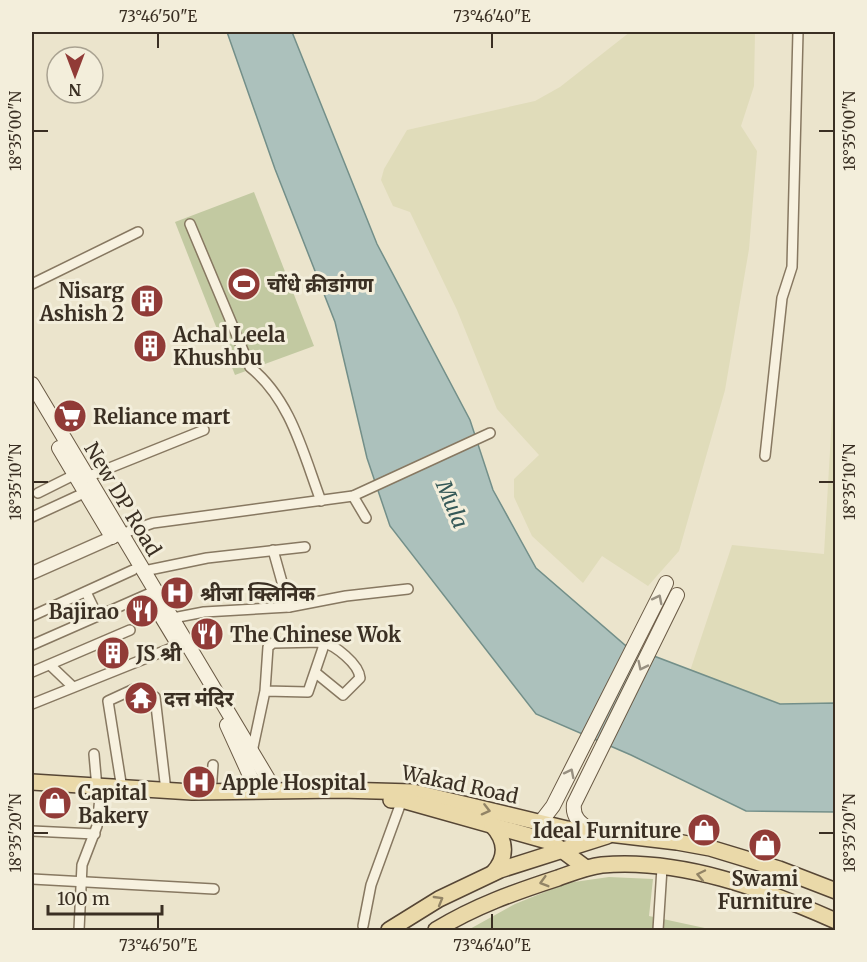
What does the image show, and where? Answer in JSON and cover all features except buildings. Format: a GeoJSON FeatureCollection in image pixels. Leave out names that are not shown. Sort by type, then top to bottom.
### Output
{"type":"FeatureCollection","features":[{"type":"Feature","properties":{"kind":"main road","name":"New DP Road"},"geometry":{"type":"LineString","coordinates":[[32,384],[80,476],[84,493],[117,536]]}},
{"type":"Feature","properties":{"kind":"main road","name":"New DP Road"},"geometry":{"type":"LineString","coordinates":[[32,399],[138,571],[173,618],[268,779],[265,796]]}},
{"type":"Feature","properties":{"kind":"main road","name":"New DP Road"},"geometry":{"type":"LineString","coordinates":[[138,571],[148,594],[228,728],[265,796]]}},
{"type":"Feature","properties":{"kind":"main road"},"geometry":{"type":"LineString","coordinates":[[540,823],[553,806],[666,583]]}},
{"type":"Feature","properties":{"kind":"main road"},"geometry":{"type":"LineString","coordinates":[[579,843],[578,821],[573,812],[574,804],[677,595]]}},
{"type":"Feature","properties":{"kind":"main road","name":"Wakad Road"},"geometry":{"type":"LineString","coordinates":[[32,782],[190,801],[265,796],[414,792],[557,826],[579,843]]}},
{"type":"Feature","properties":{"kind":"main road","name":"Wakad Road"},"geometry":{"type":"LineString","coordinates":[[32,790],[122,789],[402,800],[551,842],[579,843]]}},
{"type":"Feature","properties":{"kind":"main road"},"geometry":{"type":"LineString","coordinates":[[492,825],[500,836],[504,850],[503,860],[493,873]]}},
{"type":"Feature","properties":{"kind":"main road"},"geometry":{"type":"LineString","coordinates":[[389,930],[439,899],[493,873],[579,843],[610,835],[677,842],[719,851],[778,869],[836,891]]}},
{"type":"Feature","properties":{"kind":"main road"},"geometry":{"type":"LineString","coordinates":[[579,843],[594,854],[593,867]]}},
{"type":"Feature","properties":{"kind":"main road"},"geometry":{"type":"LineString","coordinates":[[436,930],[510,893],[593,867],[662,868],[730,882],[836,921]]}},
{"type":"Feature","properties":{"kind":"street"},"geometry":{"type":"LineString","coordinates":[[765,456],[782,298],[792,267],[798,32]]}},
{"type":"Feature","properties":{"kind":"street"},"geometry":{"type":"LineString","coordinates":[[190,224],[250,367],[266,379],[279,396],[321,501]]}},
{"type":"Feature","properties":{"kind":"street"},"geometry":{"type":"LineString","coordinates":[[32,284],[138,232]]}},
{"type":"Feature","properties":{"kind":"street"},"geometry":{"type":"LineString","coordinates":[[38,493],[204,430]]}},
{"type":"Feature","properties":{"kind":"street"},"geometry":{"type":"LineString","coordinates":[[32,573],[153,523],[353,496],[490,434]]}},
{"type":"Feature","properties":{"kind":"street"},"geometry":{"type":"LineString","coordinates":[[32,517],[84,493]]}},
{"type":"Feature","properties":{"kind":"street"},"geometry":{"type":"LineString","coordinates":[[353,496],[366,518]]}},
{"type":"Feature","properties":{"kind":"street"},"geometry":{"type":"LineString","coordinates":[[32,616],[138,571],[207,558],[304,547]]}},
{"type":"Feature","properties":{"kind":"street"},"geometry":{"type":"LineString","coordinates":[[273,550],[289,607]]}},
{"type":"Feature","properties":{"kind":"street"},"geometry":{"type":"LineString","coordinates":[[173,618],[204,612],[289,607],[346,596],[408,589]]}},
{"type":"Feature","properties":{"kind":"street"},"geometry":{"type":"LineString","coordinates":[[86,592],[97,615]]}},
{"type":"Feature","properties":{"kind":"street"},"geometry":{"type":"LineString","coordinates":[[32,645],[148,594]]}},
{"type":"Feature","properties":{"kind":"street"},"geometry":{"type":"LineString","coordinates":[[32,672],[130,630]]}},
{"type":"Feature","properties":{"kind":"street"},"geometry":{"type":"LineString","coordinates":[[252,752],[265,691],[268,647],[273,643],[322,642],[331,644],[359,672],[360,678],[343,695],[315,673]]}},
{"type":"Feature","properties":{"kind":"street"},"geometry":{"type":"LineString","coordinates":[[265,691],[308,693],[323,648],[322,642]]}},
{"type":"Feature","properties":{"kind":"street"},"geometry":{"type":"LineString","coordinates":[[32,704],[178,645]]}},
{"type":"Feature","properties":{"kind":"street"},"geometry":{"type":"LineString","coordinates":[[50,665],[72,686]]}},
{"type":"Feature","properties":{"kind":"street"},"geometry":{"type":"LineString","coordinates":[[122,789],[108,701],[134,689]]}},
{"type":"Feature","properties":{"kind":"street"},"geometry":{"type":"LineString","coordinates":[[155,697],[166,791]]}},
{"type":"Feature","properties":{"kind":"street"},"geometry":{"type":"LineString","coordinates":[[79,930],[82,864],[95,834],[100,791],[94,754]]}},
{"type":"Feature","properties":{"kind":"street"},"geometry":{"type":"LineString","coordinates":[[211,793],[213,765]]}},
{"type":"Feature","properties":{"kind":"street"},"geometry":{"type":"LineString","coordinates":[[363,926],[371,885],[402,800]]}},
{"type":"Feature","properties":{"kind":"street"},"geometry":{"type":"LineString","coordinates":[[32,831],[95,834]]}},
{"type":"Feature","properties":{"kind":"street"},"geometry":{"type":"LineString","coordinates":[[657,930],[662,868]]}},
{"type":"Feature","properties":{"kind":"street"},"geometry":{"type":"LineString","coordinates":[[32,879],[214,889]]}},
{"type":"Feature","properties":{"kind":"shaded area"},"geometry":{"type":"Polygon","coordinates":[[[630,32],[755,32],[754,86],[741,126],[757,151],[749,249],[725,390],[679,551],[648,586],[602,556],[583,583],[532,536],[514,497],[514,479],[539,455],[497,409],[457,310],[410,212],[393,206],[381,180],[384,169],[407,130],[535,101],[560,87],[630,32]]]}},
{"type":"Feature","properties":{"kind":"shaded area"},"geometry":{"type":"Polygon","coordinates":[[[835,364],[835,706],[778,708],[689,674],[732,545],[824,554],[835,364]]]}},
{"type":"Feature","properties":{"kind":"green space","name":"चोंधे क्रीडांगण"},"geometry":{"type":"Polygon","coordinates":[[[254,192],[314,346],[235,375],[175,222],[254,192]]]}},
{"type":"Feature","properties":{"kind":"green space"},"geometry":{"type":"Polygon","coordinates":[[[609,877],[653,879],[649,916],[714,930],[468,930],[515,904],[567,883],[609,877]]]}},
{"type":"Feature","properties":{"kind":"water","name":"Mula"},"geometry":{"type":"Polygon","coordinates":[[[227,32],[292,32],[377,244],[470,420],[493,490],[536,568],[625,645],[780,704],[835,703],[835,812],[746,811],[631,755],[536,714],[390,526],[367,458],[335,322],[275,169],[227,32]]]}},
{"type":"Feature","properties":{"kind":"place","name":"चोंधे क्रीडांगण"},"geometry":{"type":"Point","coordinates":[244,284]}},
{"type":"Feature","properties":{"kind":"place","name":"Nisarg Ashish 2"},"geometry":{"type":"Point","coordinates":[147,301]}},
{"type":"Feature","properties":{"kind":"place","name":"Achal Leela Khushbu"},"geometry":{"type":"Point","coordinates":[150,346]}},
{"type":"Feature","properties":{"kind":"place","name":"Reliance mart"},"geometry":{"type":"Point","coordinates":[70,416]}},
{"type":"Feature","properties":{"kind":"place","name":"श्रीजा क्लिनिक"},"geometry":{"type":"Point","coordinates":[177,593]}},
{"type":"Feature","properties":{"kind":"place","name":"Bajirao"},"geometry":{"type":"Point","coordinates":[142,611]}},
{"type":"Feature","properties":{"kind":"place","name":"The Chinese Wok"},"geometry":{"type":"Point","coordinates":[207,634]}},
{"type":"Feature","properties":{"kind":"place","name":"JS श्री"},"geometry":{"type":"Point","coordinates":[113,653]}},
{"type":"Feature","properties":{"kind":"place","name":"दत्त मंदिर"},"geometry":{"type":"Point","coordinates":[141,698]}},
{"type":"Feature","properties":{"kind":"place","name":"Apple Hospital"},"geometry":{"type":"Point","coordinates":[199,782]}},
{"type":"Feature","properties":{"kind":"place","name":"Capital Bakery"},"geometry":{"type":"Point","coordinates":[55,803]}},
{"type":"Feature","properties":{"kind":"place","name":"Ideal Furniture"},"geometry":{"type":"Point","coordinates":[704,830]}},
{"type":"Feature","properties":{"kind":"place","name":"Swami Furniture"},"geometry":{"type":"Point","coordinates":[765,845]}}]}
